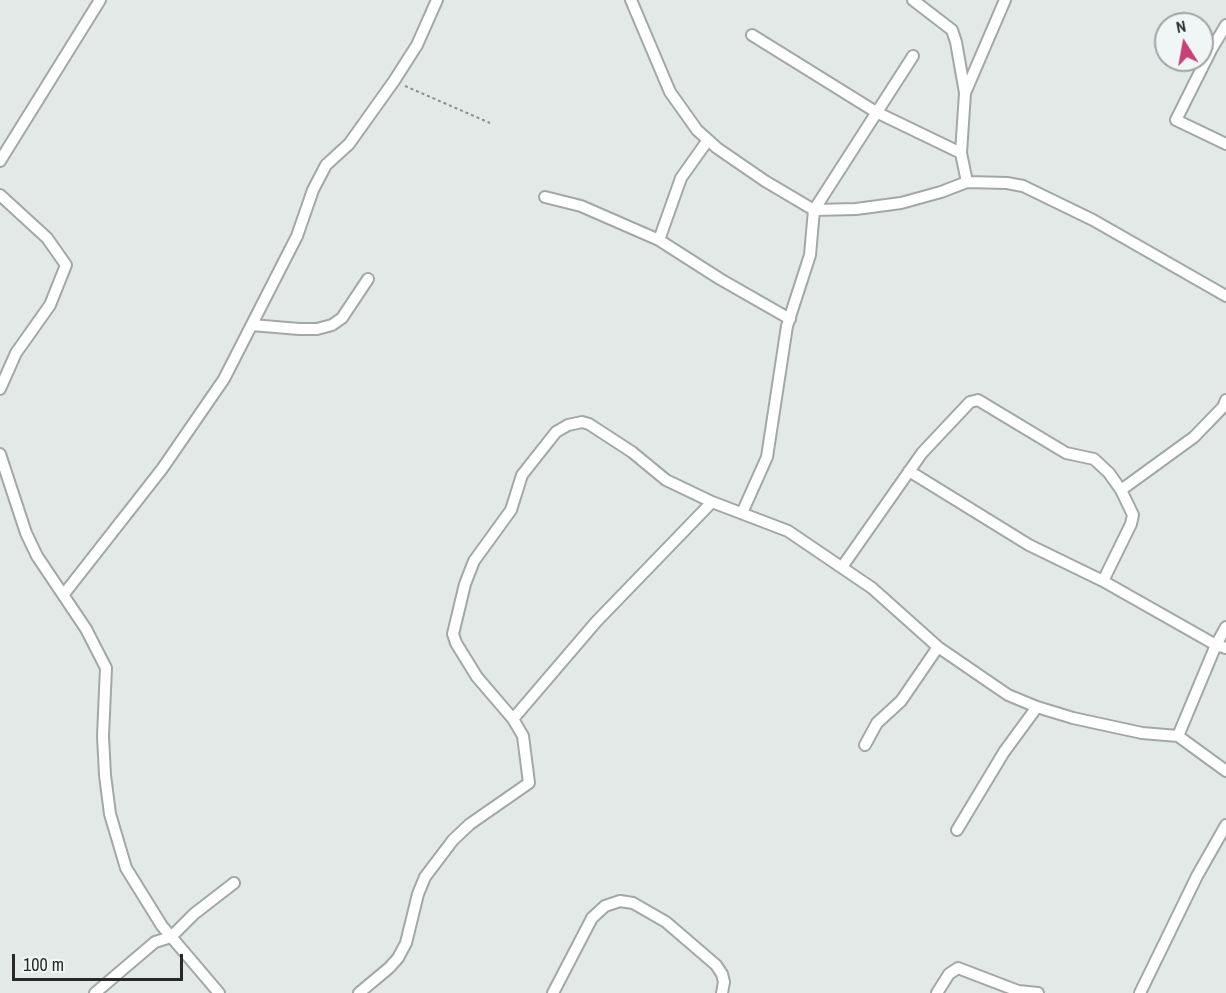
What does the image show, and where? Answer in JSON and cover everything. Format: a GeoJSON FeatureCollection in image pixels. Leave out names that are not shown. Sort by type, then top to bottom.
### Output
{"type":"FeatureCollection","features":[{"type":"Feature","properties":{"kind":"street"},"geometry":{"type":"LineString","coordinates":[[0,161],[100,0]]}},
{"type":"Feature","properties":{"kind":"street"},"geometry":{"type":"LineString","coordinates":[[64,594],[162,469],[224,379],[297,236],[313,190],[326,165],[349,144],[394,81],[417,45],[437,0]]}},
{"type":"Feature","properties":{"kind":"street"},"geometry":{"type":"LineString","coordinates":[[631,0],[670,92],[697,130],[717,148],[765,181],[814,210],[856,209],[901,203],[967,182],[1008,183],[1023,186],[1092,220],[1226,296]]}},
{"type":"Feature","properties":{"kind":"street"},"geometry":{"type":"LineString","coordinates":[[913,0],[951,30],[956,42],[965,93],[960,153],[967,182]]}},
{"type":"Feature","properties":{"kind":"street"},"geometry":{"type":"LineString","coordinates":[[965,93],[1005,0]]}},
{"type":"Feature","properties":{"kind":"street"},"geometry":{"type":"LineString","coordinates":[[1226,25],[1176,120],[1226,144]]}},
{"type":"Feature","properties":{"kind":"street"},"geometry":{"type":"LineString","coordinates":[[752,35],[876,112],[960,153]]}},
{"type":"Feature","properties":{"kind":"street"},"geometry":{"type":"LineString","coordinates":[[742,513],[767,456],[787,326],[810,255],[814,210],[913,56]]}},
{"type":"Feature","properties":{"kind":"street"},"geometry":{"type":"LineString","coordinates":[[659,240],[681,178],[708,140]]}},
{"type":"Feature","properties":{"kind":"street"},"geometry":{"type":"LineString","coordinates":[[0,195],[47,238],[66,265],[50,304],[16,353],[0,389]]}},
{"type":"Feature","properties":{"kind":"street"},"geometry":{"type":"LineString","coordinates":[[545,197],[581,206],[659,240],[720,279],[790,319]]}},
{"type":"Feature","properties":{"kind":"street"},"geometry":{"type":"LineString","coordinates":[[252,325],[299,329],[317,329],[332,325],[342,318],[368,279]]}},
{"type":"Feature","properties":{"kind":"street"},"geometry":{"type":"LineString","coordinates":[[842,567],[922,453],[970,402],[978,400],[1066,453],[1094,459],[1109,473],[1121,490],[1133,514],[1131,524],[1103,581]]}},
{"type":"Feature","properties":{"kind":"street"},"geometry":{"type":"LineString","coordinates":[[1121,490],[1194,437],[1223,407],[1226,400]]}},
{"type":"Feature","properties":{"kind":"street"},"geometry":{"type":"LineString","coordinates":[[359,993],[398,958],[406,943],[418,894],[425,877],[453,840],[470,824],[530,783],[523,736],[513,719],[477,677],[456,644],[453,634],[471,567],[511,510],[522,475],[556,432],[568,425],[582,422],[589,424],[632,452],[666,480],[712,502],[788,531],[872,588],[938,647],[1008,695],[1037,707],[1073,717],[1142,733],[1178,736],[1226,771]]}},
{"type":"Feature","properties":{"kind":"street"},"geometry":{"type":"LineString","coordinates":[[0,454],[26,533],[37,556],[86,628],[106,668],[103,736],[105,775],[110,814],[126,868],[138,890],[171,937],[219,993]]}},
{"type":"Feature","properties":{"kind":"street"},"geometry":{"type":"LineString","coordinates":[[909,471],[1029,545],[1103,581],[1221,646]]}},
{"type":"Feature","properties":{"kind":"street"},"geometry":{"type":"LineString","coordinates":[[513,719],[596,622],[712,502]]}},
{"type":"Feature","properties":{"kind":"street"},"geometry":{"type":"LineString","coordinates":[[1178,736],[1221,646],[1226,627]]}},
{"type":"Feature","properties":{"kind":"street"},"geometry":{"type":"LineString","coordinates":[[865,745],[877,723],[901,701],[938,647]]}},
{"type":"Feature","properties":{"kind":"street"},"geometry":{"type":"LineString","coordinates":[[957,830],[1004,752],[1037,707]]}},
{"type":"Feature","properties":{"kind":"street"},"geometry":{"type":"LineString","coordinates":[[1140,993],[1197,876],[1226,825]]}},
{"type":"Feature","properties":{"kind":"street"},"geometry":{"type":"LineString","coordinates":[[95,993],[155,942],[171,937],[194,914],[234,883]]}},
{"type":"Feature","properties":{"kind":"street"},"geometry":{"type":"LineString","coordinates":[[553,993],[592,918],[605,906],[620,901],[633,903],[666,922],[716,965],[724,982],[722,993]]}},
{"type":"Feature","properties":{"kind":"street"},"geometry":{"type":"LineString","coordinates":[[937,993],[949,974],[958,968],[1018,990],[1038,993]]}},
{"type":"Feature","properties":{"kind":"path"},"geometry":{"type":"LineString","coordinates":[[394,81],[490,123]]}}]}
